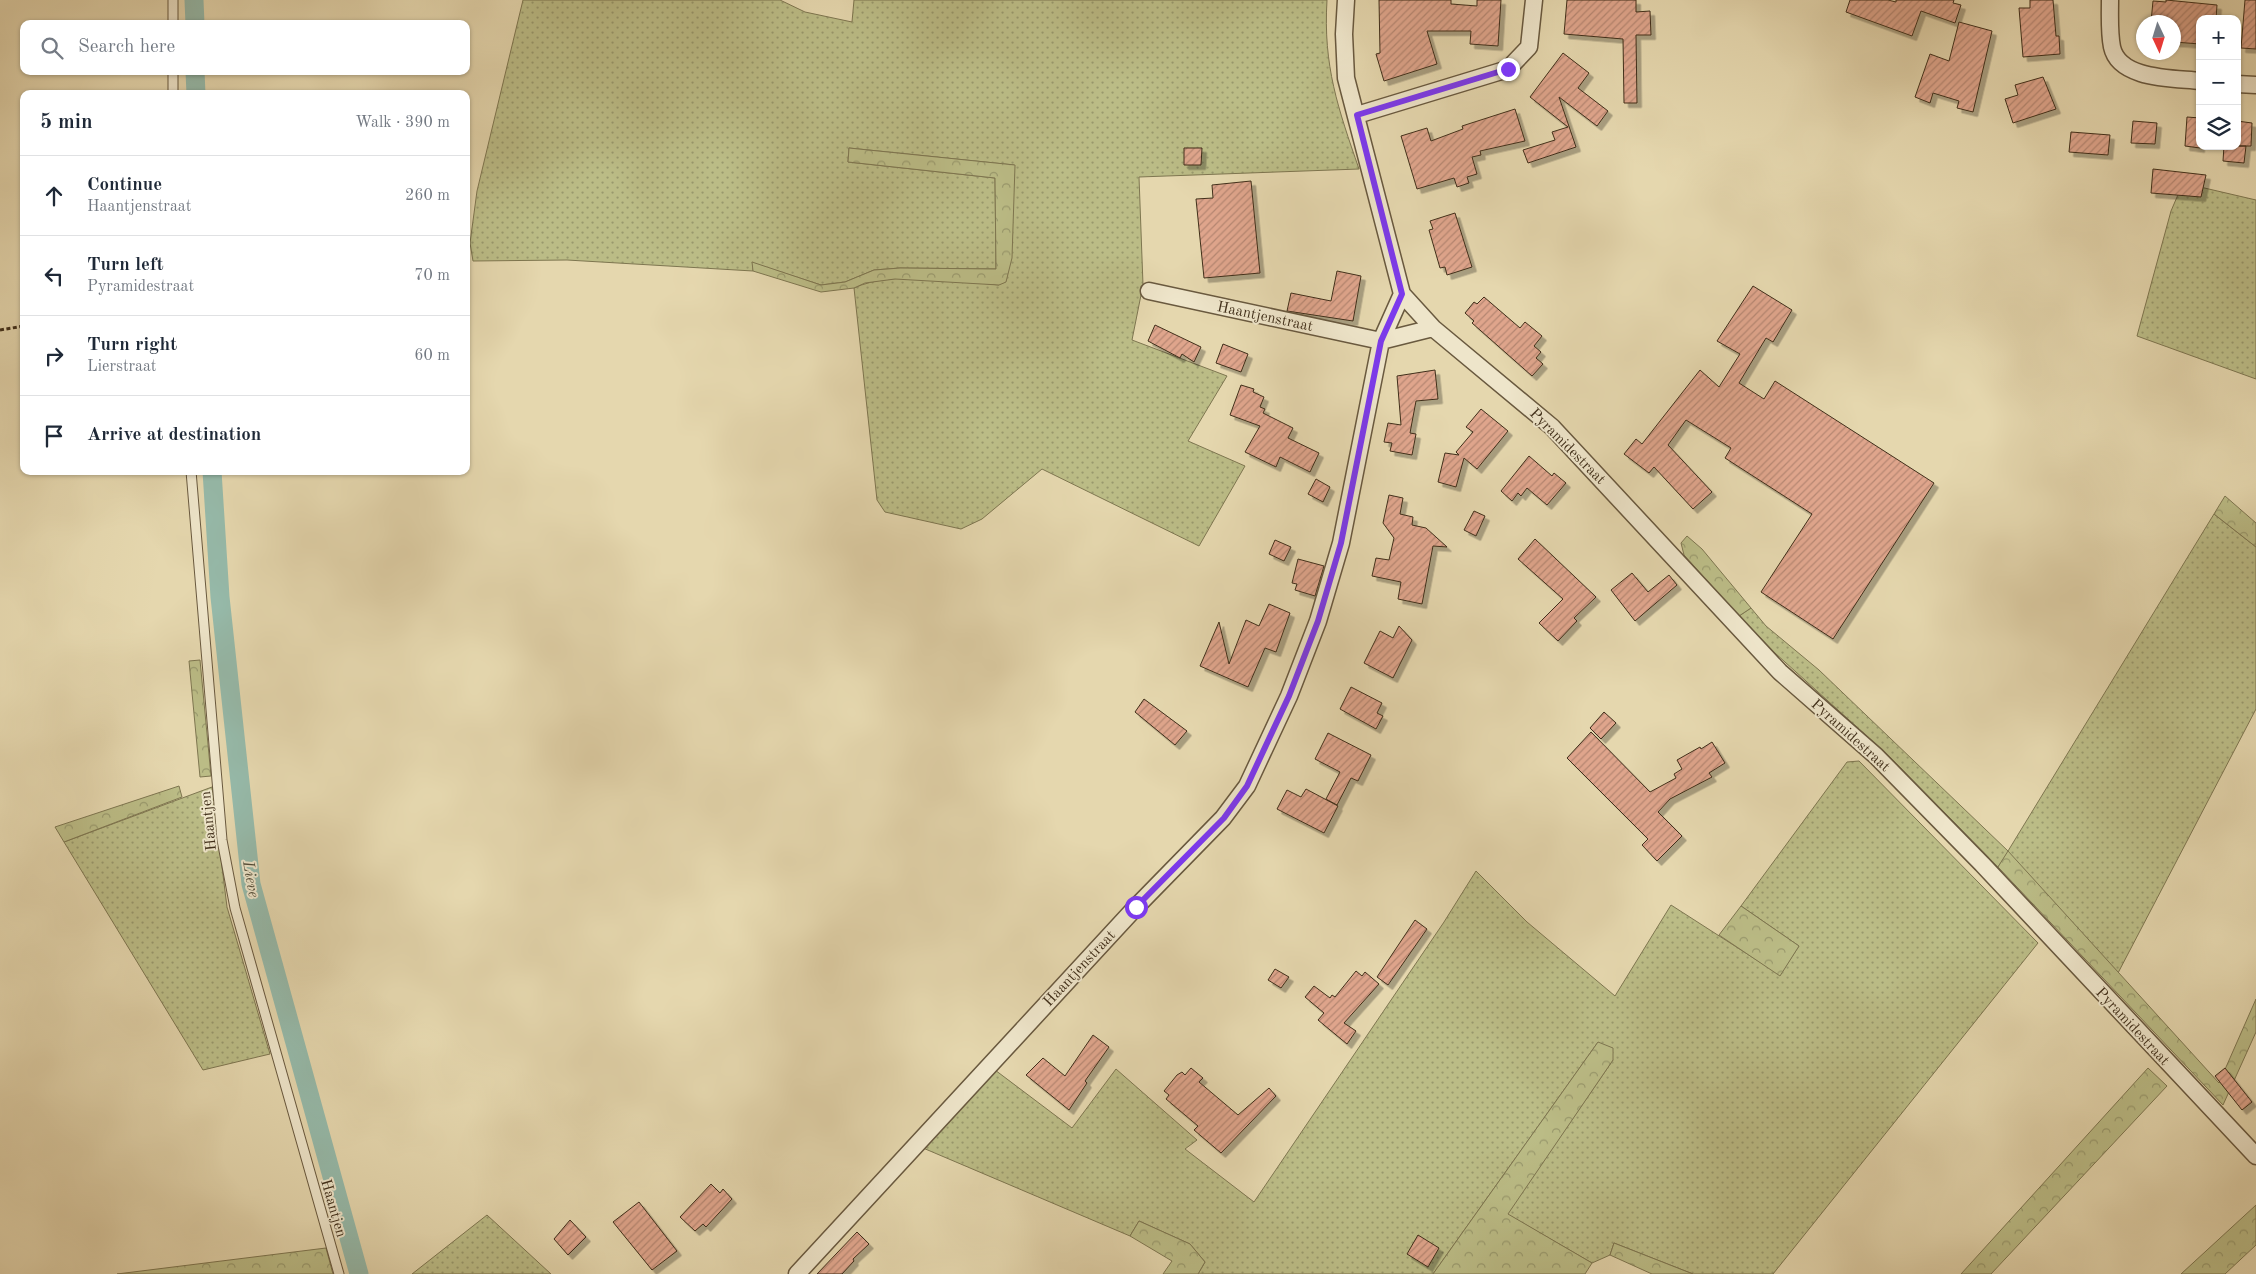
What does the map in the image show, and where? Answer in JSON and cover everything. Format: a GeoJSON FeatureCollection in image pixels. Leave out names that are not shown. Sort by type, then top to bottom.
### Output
{"type":"FeatureCollection","features":[{"type":"Feature","properties":{"kind":"street","name":"Pyramidestraat"},"geometry":{"type":"LineString","coordinates":[[1346,0],[1344,34],[1346,78],[1402,294],[1433,328],[1552,427],[1780,672],[1876,756],[1982,864],[2256,1156]]}},
{"type":"Feature","properties":{"kind":"street"},"geometry":{"type":"LineString","coordinates":[[1357,115],[1508,69],[1529,47],[1534,0]]}},
{"type":"Feature","properties":{"kind":"street"},"geometry":{"type":"LineString","coordinates":[[2110,0],[2112,48],[2123,64],[2141,75],[2196,81]]}},
{"type":"Feature","properties":{"kind":"street"},"geometry":{"type":"LineString","coordinates":[[2241,84],[2256,84]]}},
{"type":"Feature","properties":{"kind":"street","name":"Haantjenstraat"},"geometry":{"type":"LineString","coordinates":[[1149,291],[1381,341]]}},
{"type":"Feature","properties":{"kind":"street","name":"Haantjenstraat"},"geometry":{"type":"LineString","coordinates":[[797,1274],[1123,921],[1224,818],[1247,786],[1289,696],[1318,621],[1341,543],[1381,341],[1402,294]]}},
{"type":"Feature","properties":{"kind":"street"},"geometry":{"type":"LineString","coordinates":[[1381,341],[1433,328]]}},
{"type":"Feature","properties":{"kind":"lane"},"geometry":{"type":"LineString","coordinates":[[173,0],[173,20]]}},
{"type":"Feature","properties":{"kind":"lane"},"geometry":{"type":"LineString","coordinates":[[173,75],[173,90]]}},
{"type":"Feature","properties":{"kind":"lane","name":"Haantjen"},"geometry":{"type":"LineString","coordinates":[[191,475],[222,840],[235,908],[339,1274]]}},
{"type":"Feature","properties":{"kind":"path"},"geometry":{"type":"LineString","coordinates":[[0,330],[20,327]]}},
{"type":"Feature","properties":{"kind":"green space"},"geometry":{"type":"Polygon","coordinates":[[[523,0],[780,0],[805,12],[852,22],[854,0],[1327,0],[1327,46],[1330,66],[1339,106],[1359,169],[1139,177],[1143,285],[1132,340],[1227,376],[1188,441],[1245,466],[1199,546],[1042,469],[982,519],[961,529],[885,512],[877,500],[854,288],[887,279],[906,278],[945,279],[999,285],[1014,165],[849,148],[848,162],[995,178],[996,269],[900,268],[874,270],[845,282],[821,285],[753,263],[753,271],[567,260],[473,261],[470,243],[477,191],[523,0]]]}},
{"type":"Feature","properties":{"kind":"green space"},"geometry":{"type":"Polygon","coordinates":[[[849,148],[1015,165],[1012,258],[1006,282],[999,285],[895,279],[865,283],[854,288],[821,292],[753,271],[752,262],[821,285],[845,282],[874,270],[900,268],[996,269],[995,178],[848,162],[849,148]]]}},
{"type":"Feature","properties":{"kind":"green space"},"geometry":{"type":"Polygon","coordinates":[[[2183,183],[2256,200],[2256,379],[2137,336],[2171,211],[2183,183]]]}},
{"type":"Feature","properties":{"kind":"green space"},"geometry":{"type":"Polygon","coordinates":[[[2225,496],[2256,523],[2256,547],[2214,514],[2225,496]]]}},
{"type":"Feature","properties":{"kind":"green space"},"geometry":{"type":"Polygon","coordinates":[[[2214,514],[2256,547],[2256,709],[2118,973],[2008,852],[1998,867],[1891,758],[1775,653],[1739,616],[1751,608],[1766,626],[1819,670],[2008,851],[2214,514]]]}},
{"type":"Feature","properties":{"kind":"green space"},"geometry":{"type":"Polygon","coordinates":[[[1687,536],[1702,549],[1751,608],[1739,616],[1684,555],[1681,543],[1687,536]]]}},
{"type":"Feature","properties":{"kind":"green space"},"geometry":{"type":"Polygon","coordinates":[[[200,660],[211,776],[200,777],[189,661],[200,660]]]}},
{"type":"Feature","properties":{"kind":"green space"},"geometry":{"type":"Polygon","coordinates":[[[1859,761],[2038,943],[1773,1274],[1693,1274],[1614,1243],[1610,1255],[1592,1263],[1507,1214],[1613,1060],[1598,1042],[1433,1274],[1198,1274],[1205,1262],[1190,1244],[1139,1221],[1130,1236],[923,1148],[995,1070],[1072,1128],[1116,1069],[1197,1140],[1185,1149],[1254,1202],[1444,922],[1476,871],[1527,922],[1615,996],[1671,905],[1780,975],[1799,946],[1741,906],[1847,762],[1859,761]]]}},
{"type":"Feature","properties":{"kind":"green space"},"geometry":{"type":"Polygon","coordinates":[[[179,786],[182,797],[64,842],[55,827],[179,786]]]}},
{"type":"Feature","properties":{"kind":"green space"},"geometry":{"type":"Polygon","coordinates":[[[212,787],[227,907],[270,1054],[203,1070],[64,842],[212,787]]]}},
{"type":"Feature","properties":{"kind":"green space"},"geometry":{"type":"Polygon","coordinates":[[[2008,851],[2219,1083],[2256,999],[2256,1032],[2223,1105],[1998,867],[2008,851]]]}},
{"type":"Feature","properties":{"kind":"green space"},"geometry":{"type":"Polygon","coordinates":[[[1741,906],[1799,946],[1780,976],[1719,935],[1741,906]]]}},
{"type":"Feature","properties":{"kind":"green space"},"geometry":{"type":"Polygon","coordinates":[[[1598,1042],[1613,1048],[1613,1060],[1508,1214],[1592,1263],[1585,1274],[1433,1274],[1598,1042]]]}},
{"type":"Feature","properties":{"kind":"green space"},"geometry":{"type":"Polygon","coordinates":[[[2148,1068],[2167,1086],[1991,1274],[1961,1274],[2148,1068]]]}},
{"type":"Feature","properties":{"kind":"green space"},"geometry":{"type":"Polygon","coordinates":[[[2256,1205],[2256,1245],[2225,1274],[2181,1274],[2256,1205]]]}},
{"type":"Feature","properties":{"kind":"green space"},"geometry":{"type":"Polygon","coordinates":[[[487,1215],[551,1274],[412,1274],[487,1215]]]}},
{"type":"Feature","properties":{"kind":"green space"},"geometry":{"type":"Polygon","coordinates":[[[1139,1221],[1190,1244],[1205,1262],[1198,1274],[1163,1274],[1172,1261],[1130,1236],[1139,1221]]]}},
{"type":"Feature","properties":{"kind":"green space"},"geometry":{"type":"Polygon","coordinates":[[[1614,1243],[1693,1274],[1652,1274],[1610,1255],[1614,1243]]]}},
{"type":"Feature","properties":{"kind":"green space"},"geometry":{"type":"Polygon","coordinates":[[[326,1248],[333,1274],[117,1274],[326,1248]]]}},
{"type":"Feature","properties":{"kind":"building"},"geometry":{"type":"Polygon","coordinates":[[[1379,0],[1451,0],[1451,4],[1477,6],[1477,0],[1501,0],[1498,46],[1470,44],[1471,31],[1427,31],[1437,64],[1384,81],[1376,54],[1380,53],[1379,0]]]}},
{"type":"Feature","properties":{"kind":"building"},"geometry":{"type":"Polygon","coordinates":[[[1567,0],[1636,0],[1636,12],[1650,11],[1651,35],[1636,35],[1637,103],[1624,103],[1623,39],[1564,34],[1567,0]]]}},
{"type":"Feature","properties":{"kind":"building"},"geometry":{"type":"Polygon","coordinates":[[[1850,0],[1888,0],[1896,2],[1896,0],[1954,0],[1953,3],[1961,5],[1955,23],[1921,11],[1912,36],[1846,12],[1850,0]]]}},
{"type":"Feature","properties":{"kind":"building"},"geometry":{"type":"Polygon","coordinates":[[[2030,0],[2053,0],[2056,36],[2059,36],[2060,54],[2023,57],[2019,8],[2030,8],[2030,0]]]}},
{"type":"Feature","properties":{"kind":"building"},"geometry":{"type":"Polygon","coordinates":[[[2166,0],[2217,5],[2216,15],[2196,15],[2196,44],[2181,43],[2181,15],[2152,15],[2153,1],[2166,2],[2166,0]]]}},
{"type":"Feature","properties":{"kind":"building"},"geometry":{"type":"Polygon","coordinates":[[[2245,0],[2256,0],[2256,49],[2241,48],[2245,0]]]}},
{"type":"Feature","properties":{"kind":"building"},"geometry":{"type":"Polygon","coordinates":[[[1959,22],[1992,31],[1973,112],[1957,108],[1959,101],[1933,93],[1930,103],[1915,97],[1930,54],[1949,61],[1959,22]]]}},
{"type":"Feature","properties":{"kind":"building"},"geometry":{"type":"Polygon","coordinates":[[[1563,53],[1589,73],[1578,88],[1608,111],[1597,126],[1559,97],[1576,147],[1528,163],[1523,150],[1555,140],[1552,132],[1568,127],[1530,97],[1563,53]]]}},
{"type":"Feature","properties":{"kind":"building"},"geometry":{"type":"Polygon","coordinates":[[[2043,77],[2056,109],[2013,123],[2005,99],[2018,95],[2015,85],[2043,77]]]}},
{"type":"Feature","properties":{"kind":"building"},"geometry":{"type":"Polygon","coordinates":[[[1515,109],[1525,141],[1480,151],[1481,155],[1472,157],[1477,174],[1467,177],[1469,183],[1457,187],[1454,178],[1417,189],[1401,136],[1427,128],[1431,141],[1463,129],[1462,126],[1515,109]]]}},
{"type":"Feature","properties":{"kind":"building"},"geometry":{"type":"Polygon","coordinates":[[[2187,117],[2196,118],[2196,147],[2185,146],[2187,117]]]}},
{"type":"Feature","properties":{"kind":"building"},"geometry":{"type":"Polygon","coordinates":[[[2133,121],[2157,123],[2155,144],[2131,143],[2133,121]]]}},
{"type":"Feature","properties":{"kind":"building"},"geometry":{"type":"Polygon","coordinates":[[[2241,122],[2252,123],[2251,146],[2241,146],[2241,122]]]}},
{"type":"Feature","properties":{"kind":"building"},"geometry":{"type":"Polygon","coordinates":[[[2071,132],[2110,135],[2108,155],[2069,152],[2071,132]]]}},
{"type":"Feature","properties":{"kind":"building"},"geometry":{"type":"Polygon","coordinates":[[[2241,146],[2246,146],[2244,163],[2223,161],[2224,150],[2241,150],[2241,146]]]}},
{"type":"Feature","properties":{"kind":"building"},"geometry":{"type":"Polygon","coordinates":[[[1184,148],[1202,148],[1201,165],[1184,165],[1184,148]]]}},
{"type":"Feature","properties":{"kind":"building"},"geometry":{"type":"Polygon","coordinates":[[[2153,169],[2206,175],[2201,197],[2151,193],[2153,169]]]}},
{"type":"Feature","properties":{"kind":"building"},"geometry":{"type":"Polygon","coordinates":[[[1251,181],[1260,273],[1204,278],[1196,199],[1213,198],[1212,185],[1251,181]]]}},
{"type":"Feature","properties":{"kind":"building"},"geometry":{"type":"Polygon","coordinates":[[[1455,213],[1472,267],[1447,275],[1445,267],[1440,268],[1429,230],[1433,229],[1430,221],[1455,213]]]}},
{"type":"Feature","properties":{"kind":"building"},"geometry":{"type":"Polygon","coordinates":[[[1337,271],[1361,276],[1353,321],[1287,311],[1291,293],[1331,301],[1337,271]]]}},
{"type":"Feature","properties":{"kind":"building"},"geometry":{"type":"Polygon","coordinates":[[[1753,286],[1792,310],[1773,342],[1766,338],[1739,383],[1764,399],[1775,381],[1934,483],[1833,639],[1761,592],[1812,514],[1725,458],[1731,448],[1686,420],[1668,445],[1712,492],[1693,509],[1654,467],[1649,473],[1624,454],[1636,439],[1642,444],[1700,370],[1719,387],[1740,354],[1717,341],[1753,286]]]}},
{"type":"Feature","properties":{"kind":"building"},"geometry":{"type":"Polygon","coordinates":[[[1484,297],[1520,328],[1525,322],[1542,336],[1534,346],[1541,352],[1536,358],[1543,364],[1532,376],[1472,323],[1474,321],[1465,313],[1474,302],[1477,304],[1484,297]]]}},
{"type":"Feature","properties":{"kind":"building"},"geometry":{"type":"Polygon","coordinates":[[[1155,325],[1201,347],[1194,362],[1182,354],[1180,358],[1148,341],[1155,325]]]}},
{"type":"Feature","properties":{"kind":"building"},"geometry":{"type":"Polygon","coordinates":[[[1223,344],[1248,354],[1241,372],[1216,363],[1223,344]]]}},
{"type":"Feature","properties":{"kind":"building"},"geometry":{"type":"Polygon","coordinates":[[[1435,370],[1438,399],[1416,401],[1410,433],[1416,434],[1412,455],[1390,451],[1392,443],[1384,442],[1388,423],[1401,425],[1397,376],[1435,370]]]}},
{"type":"Feature","properties":{"kind":"building"},"geometry":{"type":"Polygon","coordinates":[[[1241,385],[1254,389],[1253,392],[1264,397],[1260,407],[1265,409],[1263,413],[1293,428],[1288,438],[1319,453],[1310,472],[1280,457],[1276,467],[1245,452],[1260,426],[1230,415],[1241,385]]]}},
{"type":"Feature","properties":{"kind":"building"},"geometry":{"type":"Polygon","coordinates":[[[1481,409],[1508,431],[1477,469],[1464,458],[1456,487],[1438,482],[1445,453],[1459,455],[1456,452],[1473,432],[1466,427],[1481,409]]]}},
{"type":"Feature","properties":{"kind":"building"},"geometry":{"type":"Polygon","coordinates":[[[1529,456],[1552,476],[1554,473],[1566,483],[1547,505],[1527,488],[1521,496],[1518,493],[1512,501],[1501,491],[1529,456]]]}},
{"type":"Feature","properties":{"kind":"building"},"geometry":{"type":"Polygon","coordinates":[[[1316,479],[1330,487],[1323,502],[1308,494],[1316,479]]]}},
{"type":"Feature","properties":{"kind":"building"},"geometry":{"type":"Polygon","coordinates":[[[1389,495],[1403,498],[1400,514],[1413,517],[1412,525],[1426,528],[1447,547],[1433,546],[1422,604],[1398,599],[1401,582],[1372,576],[1376,558],[1389,560],[1394,538],[1383,523],[1389,495]]]}},
{"type":"Feature","properties":{"kind":"building"},"geometry":{"type":"Polygon","coordinates":[[[1474,511],[1485,516],[1476,536],[1464,530],[1474,511]]]}},
{"type":"Feature","properties":{"kind":"building"},"geometry":{"type":"Polygon","coordinates":[[[1535,539],[1596,597],[1574,618],[1577,621],[1558,641],[1539,623],[1563,599],[1518,559],[1535,539]]]}},
{"type":"Feature","properties":{"kind":"building"},"geometry":{"type":"Polygon","coordinates":[[[1275,540],[1291,547],[1284,561],[1269,554],[1275,540]]]}},
{"type":"Feature","properties":{"kind":"building"},"geometry":{"type":"Polygon","coordinates":[[[1298,559],[1324,566],[1315,596],[1295,590],[1297,584],[1292,583],[1298,559]]]}},
{"type":"Feature","properties":{"kind":"building"},"geometry":{"type":"Polygon","coordinates":[[[1632,573],[1648,592],[1669,575],[1677,585],[1635,621],[1611,590],[1632,573]]]}},
{"type":"Feature","properties":{"kind":"building"},"geometry":{"type":"Polygon","coordinates":[[[1269,604],[1290,613],[1276,652],[1265,648],[1248,687],[1200,666],[1219,622],[1229,664],[1246,620],[1259,626],[1269,604]]]}},
{"type":"Feature","properties":{"kind":"building"},"geometry":{"type":"Polygon","coordinates":[[[1399,626],[1412,640],[1393,678],[1364,663],[1380,631],[1393,638],[1399,626]]]}},
{"type":"Feature","properties":{"kind":"building"},"geometry":{"type":"Polygon","coordinates":[[[1351,687],[1382,703],[1377,713],[1383,716],[1376,729],[1340,709],[1351,687]]]}},
{"type":"Feature","properties":{"kind":"building"},"geometry":{"type":"Polygon","coordinates":[[[1144,699],[1187,731],[1175,745],[1135,712],[1144,699]]]}},
{"type":"Feature","properties":{"kind":"building"},"geometry":{"type":"Polygon","coordinates":[[[1604,712],[1616,723],[1601,739],[1590,728],[1604,712]]]}},
{"type":"Feature","properties":{"kind":"building"},"geometry":{"type":"Polygon","coordinates":[[[1591,732],[1650,792],[1676,778],[1674,774],[1682,769],[1677,760],[1712,742],[1725,763],[1709,773],[1712,777],[1670,799],[1658,812],[1682,836],[1657,861],[1642,845],[1648,839],[1567,758],[1591,732]]]}},
{"type":"Feature","properties":{"kind":"building"},"geometry":{"type":"Polygon","coordinates":[[[1328,733],[1371,755],[1358,781],[1351,778],[1337,805],[1326,799],[1340,772],[1315,759],[1328,733]]]}},
{"type":"Feature","properties":{"kind":"building"},"geometry":{"type":"Polygon","coordinates":[[[1306,789],[1338,806],[1324,833],[1277,809],[1287,790],[1301,797],[1306,789]]]}},
{"type":"Feature","properties":{"kind":"building"},"geometry":{"type":"Polygon","coordinates":[[[1415,920],[1427,929],[1388,985],[1377,977],[1415,920]]]}},
{"type":"Feature","properties":{"kind":"building"},"geometry":{"type":"Polygon","coordinates":[[[1275,969],[1289,977],[1281,988],[1268,980],[1275,969]]]}},
{"type":"Feature","properties":{"kind":"building"},"geometry":{"type":"Polygon","coordinates":[[[1356,971],[1362,976],[1365,972],[1379,984],[1344,1023],[1356,1031],[1347,1044],[1318,1020],[1324,1013],[1305,997],[1314,986],[1330,998],[1332,995],[1335,997],[1356,971]]]}},
{"type":"Feature","properties":{"kind":"building"},"geometry":{"type":"Polygon","coordinates":[[[1093,1035],[1109,1047],[1085,1081],[1087,1083],[1069,1110],[1026,1075],[1043,1058],[1065,1076],[1093,1035]]]}},
{"type":"Feature","properties":{"kind":"building"},"geometry":{"type":"Polygon","coordinates":[[[1191,1068],[1203,1078],[1199,1082],[1238,1115],[1269,1088],[1276,1096],[1221,1153],[1194,1130],[1198,1126],[1166,1099],[1169,1095],[1164,1091],[1177,1075],[1182,1072],[1185,1075],[1191,1068]]]}},
{"type":"Feature","properties":{"kind":"building"},"geometry":{"type":"Polygon","coordinates":[[[2225,1068],[2252,1102],[2242,1110],[2215,1076],[2225,1068]]]}},
{"type":"Feature","properties":{"kind":"building"},"geometry":{"type":"Polygon","coordinates":[[[711,1184],[720,1193],[723,1189],[732,1199],[706,1227],[703,1224],[695,1231],[680,1217],[711,1184]]]}},
{"type":"Feature","properties":{"kind":"building"},"geometry":{"type":"Polygon","coordinates":[[[639,1202],[677,1251],[652,1270],[613,1222],[639,1202]]]}},
{"type":"Feature","properties":{"kind":"building"},"geometry":{"type":"Polygon","coordinates":[[[570,1220],[586,1237],[568,1255],[554,1239],[570,1220]]]}},
{"type":"Feature","properties":{"kind":"building"},"geometry":{"type":"Polygon","coordinates":[[[857,1232],[869,1244],[853,1259],[854,1261],[842,1274],[817,1274],[857,1232]]]}},
{"type":"Feature","properties":{"kind":"building"},"geometry":{"type":"Polygon","coordinates":[[[1418,1235],[1439,1248],[1428,1267],[1407,1254],[1418,1235]]]}},
{"type":"Feature","properties":{"kind":"waterway","name":"Lieve"},"geometry":{"type":"LineString","coordinates":[[194,0],[195,20]]}},
{"type":"Feature","properties":{"kind":"waterway","name":"Lieve"},"geometry":{"type":"LineString","coordinates":[[195,75],[196,90]]}},
{"type":"Feature","properties":{"kind":"waterway","name":"Lieve"},"geometry":{"type":"LineString","coordinates":[[212,475],[220,597],[251,884],[359,1274]]}},
{"type":"Feature","properties":{"kind":"route"},"geometry":{"type":"LineString","coordinates":[[1136,907],[1224,818],[1247,786],[1289,696],[1318,621],[1341,543],[1381,341],[1402,294],[1357,115],[1378,107],[1508,69]]}}]}
